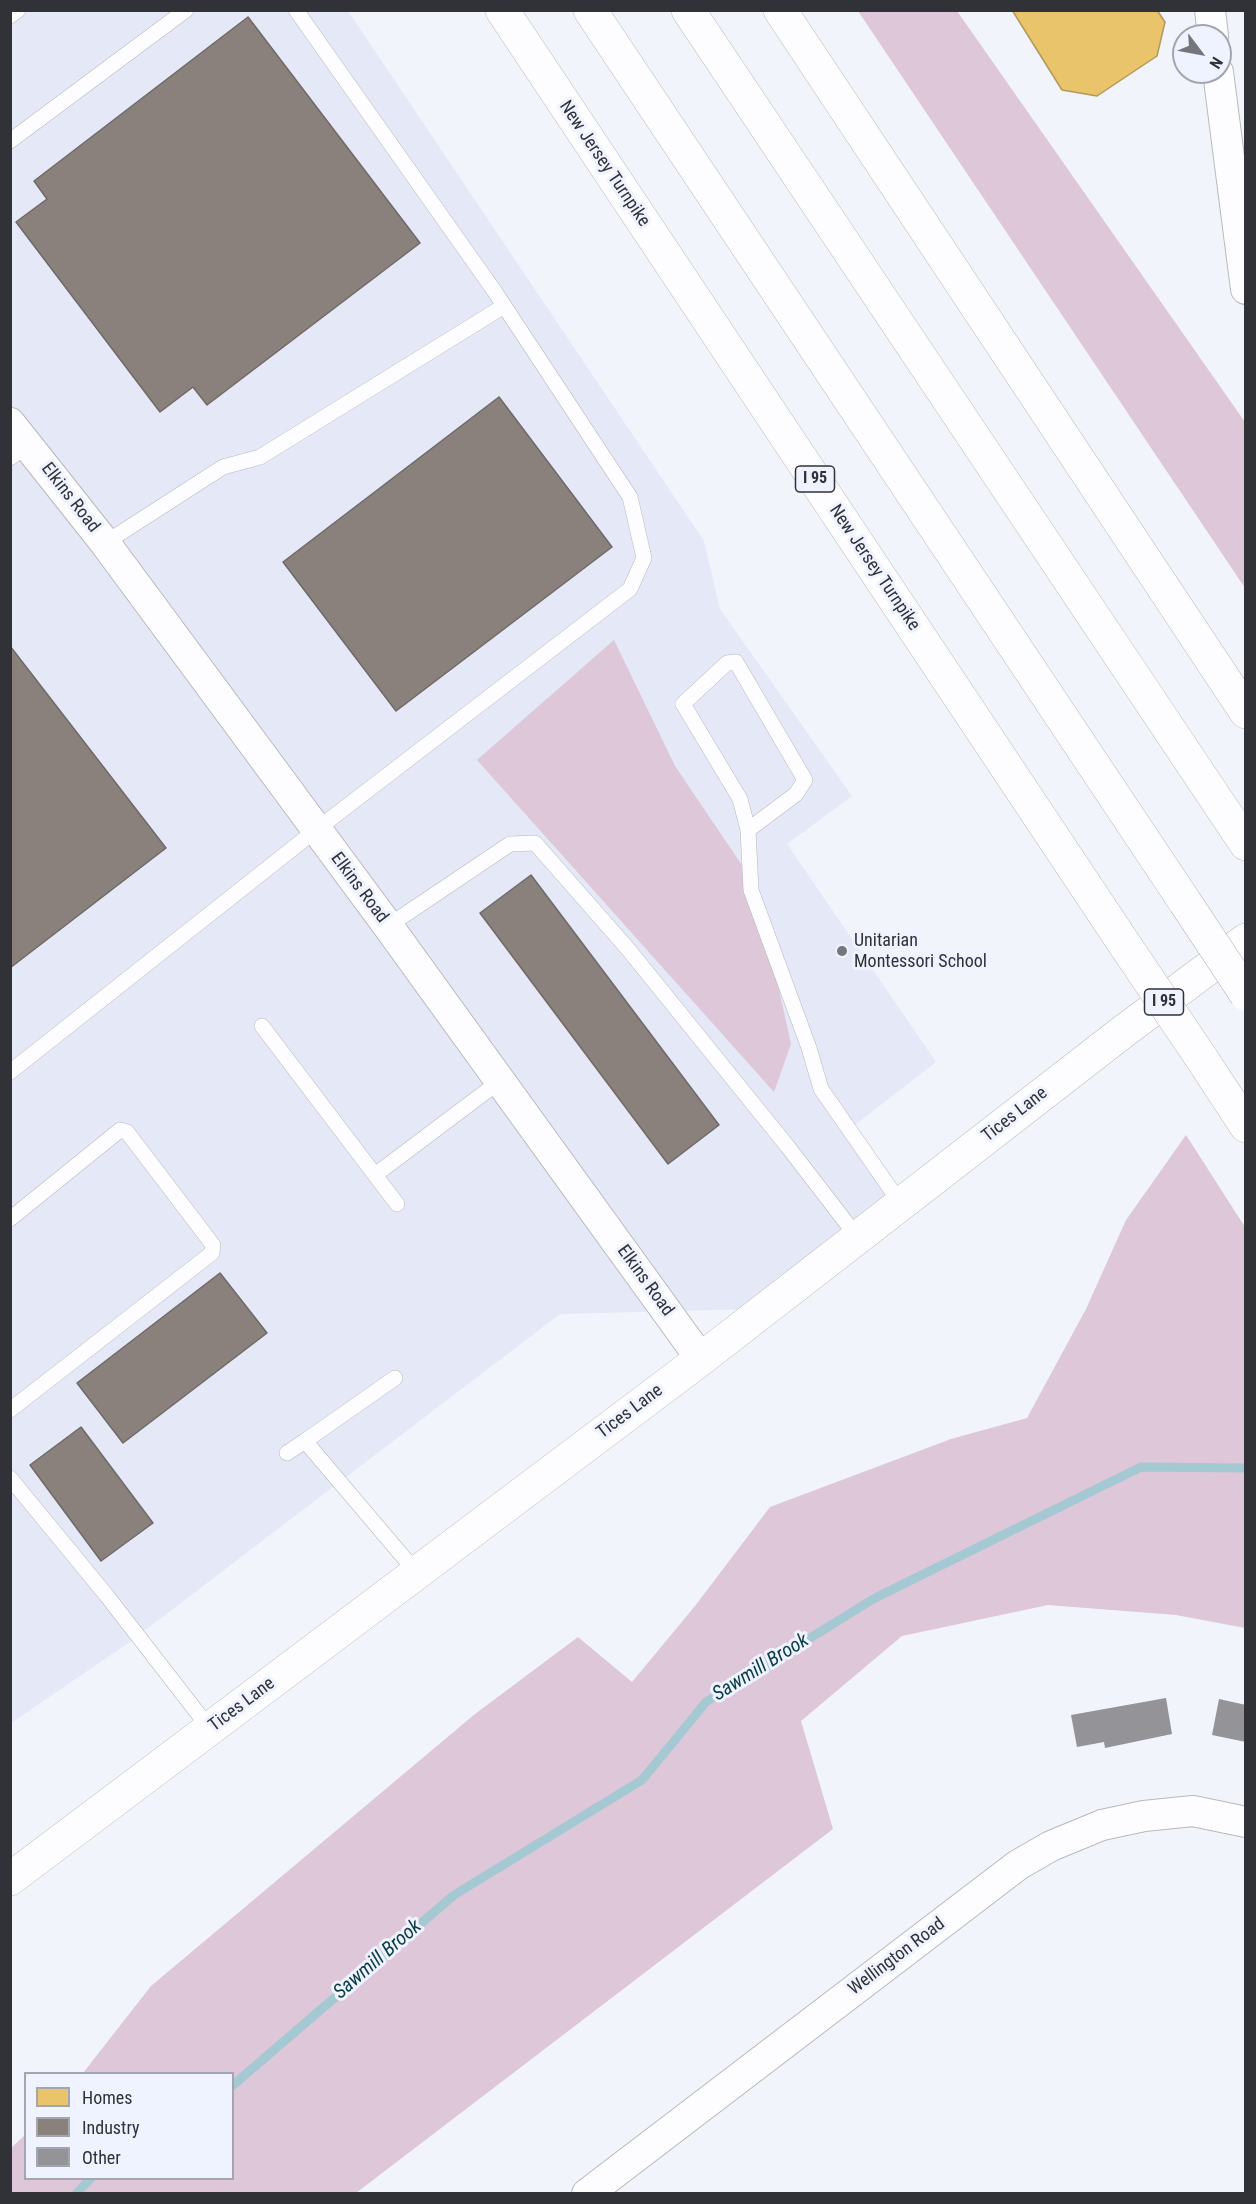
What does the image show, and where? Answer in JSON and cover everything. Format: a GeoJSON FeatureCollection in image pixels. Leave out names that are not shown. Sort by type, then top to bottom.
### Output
{"type":"FeatureCollection","features":[{"type":"Feature","properties":{"kind":"main road","name":"New Jersey Turnpike"},"geometry":{"type":"LineString","coordinates":[[502,10],[1245,1126]]}},
{"type":"Feature","properties":{"kind":"main road"},"geometry":{"type":"LineString","coordinates":[[590,10],[1245,994]]}},
{"type":"Feature","properties":{"kind":"main road"},"geometry":{"type":"LineString","coordinates":[[688,10],[1245,844]]}},
{"type":"Feature","properties":{"kind":"main road"},"geometry":{"type":"LineString","coordinates":[[780,10],[1245,712]]}},
{"type":"Feature","properties":{"kind":"main road","name":"Tices Lane"},"geometry":{"type":"LineString","coordinates":[[10,1879],[701,1359],[1245,940]]}},
{"type":"Feature","properties":{"kind":"street"},"geometry":{"type":"LineString","coordinates":[[1219,84],[1245,289]]}},
{"type":"Feature","properties":{"kind":"street","name":"Elkins Road"},"geometry":{"type":"LineString","coordinates":[[16,442],[105,543],[388,926],[701,1359]]}},
{"type":"Feature","properties":{"kind":"street","name":"Wellington Road"},"geometry":{"type":"LineString","coordinates":[[604,2188],[1026,1860],[1102,1825],[1144,1816],[1193,1811],[1245,1822]]}},
{"type":"Feature","properties":{"kind":"lane"},"geometry":{"type":"LineString","coordinates":[[10,16],[18,10]]}},
{"type":"Feature","properties":{"kind":"lane"},"geometry":{"type":"LineString","coordinates":[[10,141],[186,10]]}},
{"type":"Feature","properties":{"kind":"lane"},"geometry":{"type":"LineString","coordinates":[[10,1072],[316,830],[630,589],[644,558],[630,497],[504,306],[296,10]]}},
{"type":"Feature","properties":{"kind":"lane"},"geometry":{"type":"LineString","coordinates":[[105,543],[223,467],[260,457],[504,306]]}},
{"type":"Feature","properties":{"kind":"lane"},"geometry":{"type":"LineString","coordinates":[[748,830],[796,794],[805,780],[736,662],[727,663],[683,704],[740,800],[748,830],[751,890],[805,1037],[821,1089],[900,1204]]}},
{"type":"Feature","properties":{"kind":"lane"},"geometry":{"type":"LineString","coordinates":[[388,926],[510,844],[535,843],[628,949],[788,1147],[858,1238]]}},
{"type":"Feature","properties":{"kind":"lane"},"geometry":{"type":"LineString","coordinates":[[262,1026],[397,1204]]}},
{"type":"Feature","properties":{"kind":"lane"},"geometry":{"type":"LineString","coordinates":[[375,1175],[500,1081]]}},
{"type":"Feature","properties":{"kind":"lane"},"geometry":{"type":"LineString","coordinates":[[10,1219],[120,1130],[127,1132],[213,1245],[212,1253],[10,1410]]}},
{"type":"Feature","properties":{"kind":"lane"},"geometry":{"type":"LineString","coordinates":[[287,1453],[395,1378]]}},
{"type":"Feature","properties":{"kind":"lane"},"geometry":{"type":"LineString","coordinates":[[304,1441],[416,1572]]}},
{"type":"Feature","properties":{"kind":"lane"},"geometry":{"type":"LineString","coordinates":[[10,1478],[107,1596],[210,1729]]}},
{"type":"Feature","properties":{"kind":"shaded area"},"geometry":{"type":"Polygon","coordinates":[[[11,11],[348,11],[704,541],[720,609],[852,796],[787,844],[936,1062],[846,1132],[894,1205],[756,1309],[560,1314],[127,1644],[11,1723],[11,11]]]}},
{"type":"Feature","properties":{"kind":"shaded area"},"geometry":{"type":"Polygon","coordinates":[[[858,11],[957,11],[1245,422],[1245,588],[858,11]]]}},
{"type":"Feature","properties":{"kind":"shaded area"},"geometry":{"type":"Polygon","coordinates":[[[614,640],[675,766],[756,886],[791,1044],[774,1092],[477,760],[614,640]]]}},
{"type":"Feature","properties":{"kind":"shaded area"},"geometry":{"type":"Polygon","coordinates":[[[1186,1135],[1245,1227],[1245,1628],[1176,1615],[1048,1605],[902,1636],[801,1721],[833,1829],[356,2193],[11,2193],[11,2148],[24,2136],[24,2180],[234,2180],[234,2072],[84,2072],[151,1986],[475,1714],[578,1637],[632,1682],[695,1606],[770,1507],[951,1439],[1027,1418],[1086,1309],[1126,1220],[1186,1135]]]}},
{"type":"Feature","properties":{"kind":"building: Homes"},"geometry":{"type":"Polygon","coordinates":[[[1012,10],[1157,10],[1165,22],[1157,56],[1097,96],[1062,90],[1012,10]]]}},
{"type":"Feature","properties":{"kind":"building: Industry"},"geometry":{"type":"Polygon","coordinates":[[[248,17],[420,243],[207,405],[193,387],[160,412],[16,222],[47,199],[34,181],[248,17]]]}},
{"type":"Feature","properties":{"kind":"building: Industry"},"geometry":{"type":"Polygon","coordinates":[[[499,397],[612,547],[396,711],[283,562],[499,397]]]}},
{"type":"Feature","properties":{"kind":"building: Industry"},"geometry":{"type":"Polygon","coordinates":[[[10,646],[166,848],[10,968],[10,646]]]}},
{"type":"Feature","properties":{"kind":"building: Industry"},"geometry":{"type":"Polygon","coordinates":[[[531,875],[719,1125],[668,1164],[480,913],[531,875]]]}},
{"type":"Feature","properties":{"kind":"building: Industry"},"geometry":{"type":"Polygon","coordinates":[[[220,1273],[267,1333],[123,1443],[77,1383],[220,1273]]]}},
{"type":"Feature","properties":{"kind":"building: Industry"},"geometry":{"type":"Polygon","coordinates":[[[81,1427],[153,1523],[101,1561],[30,1465],[81,1427]]]}},
{"type":"Feature","properties":{"kind":"building: Other"},"geometry":{"type":"Polygon","coordinates":[[[1166,1698],[1172,1734],[1105,1748],[1104,1742],[1077,1747],[1071,1715],[1166,1698]]]}},
{"type":"Feature","properties":{"kind":"building: Other"},"geometry":{"type":"Polygon","coordinates":[[[1219,1699],[1246,1705],[1246,1742],[1212,1735],[1219,1699]]]}},
{"type":"Feature","properties":{"kind":"waterway","name":"Sawmill Brook"},"geometry":{"type":"LineString","coordinates":[[234,2084],[454,1895],[642,1780],[706,1702],[875,1598],[1141,1467],[1246,1468]]}},
{"type":"Feature","properties":{"kind":"waterway","name":"Sawmill Brook"},"geometry":{"type":"LineString","coordinates":[[76,2194],[89,2180]]}},
{"type":"Feature","properties":{"kind":"place","name":"Unitarian Montessori School"},"geometry":{"type":"Point","coordinates":[842,951]}}]}
